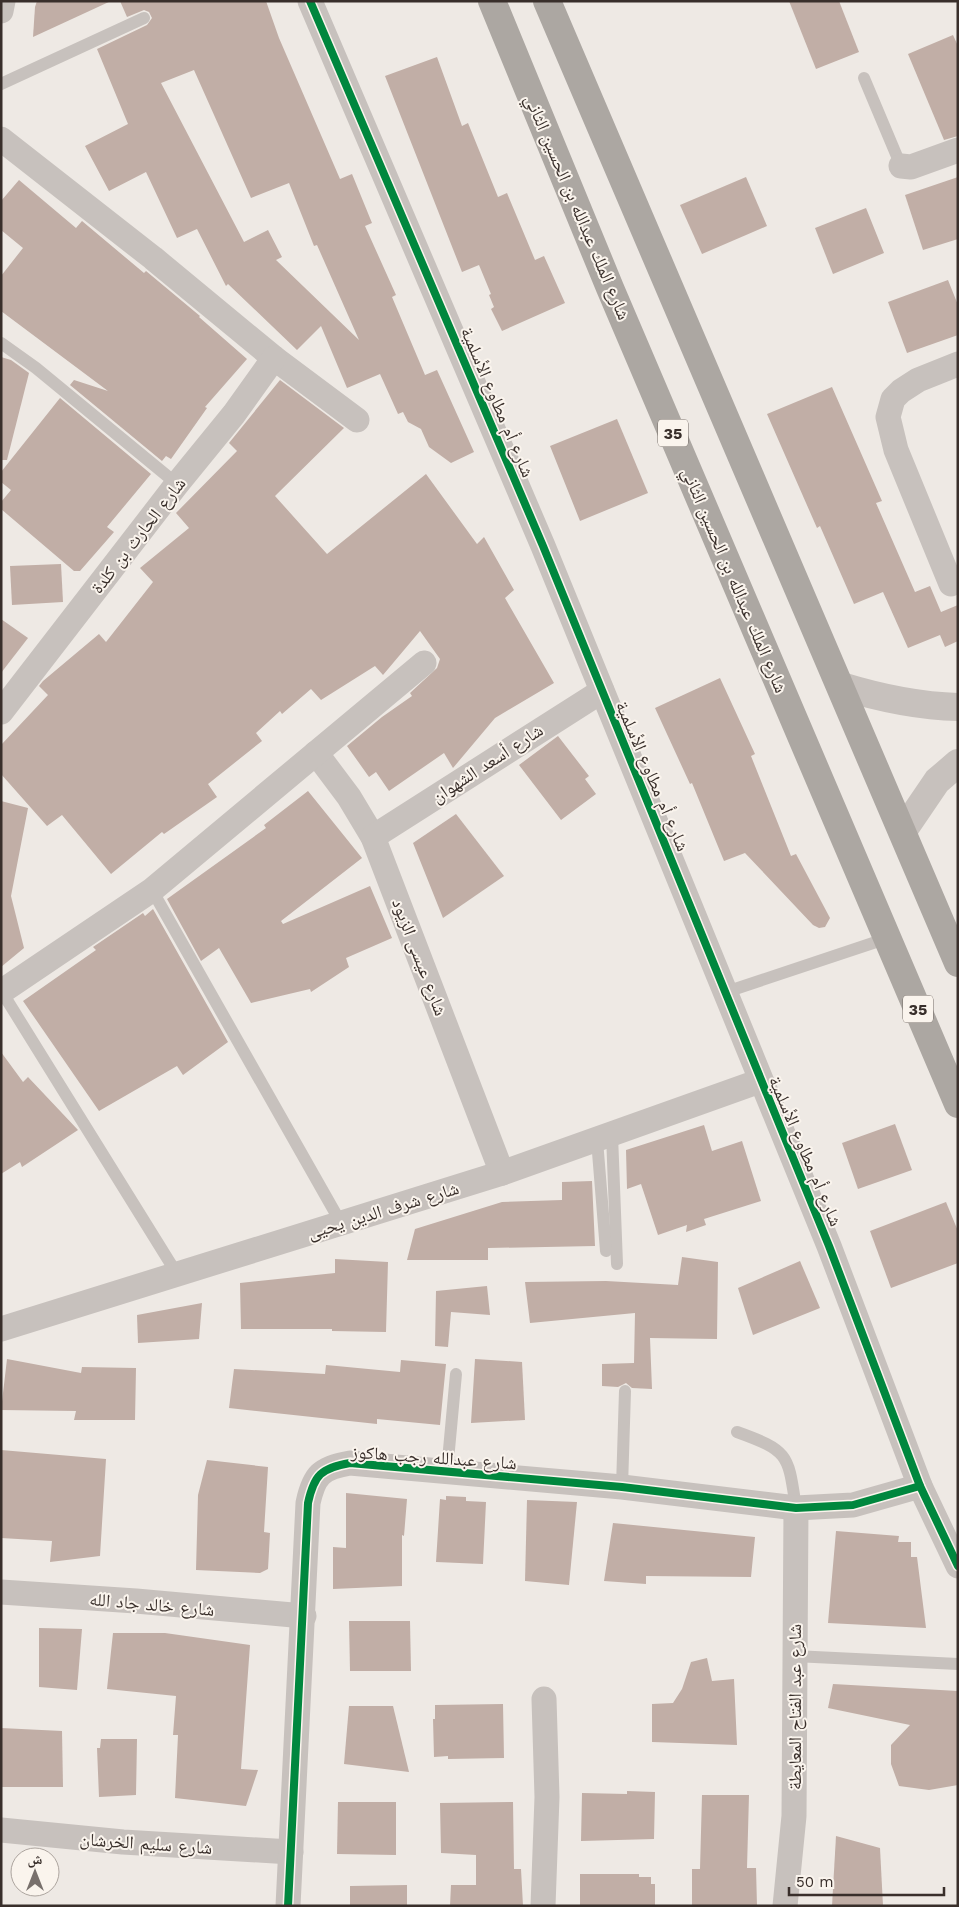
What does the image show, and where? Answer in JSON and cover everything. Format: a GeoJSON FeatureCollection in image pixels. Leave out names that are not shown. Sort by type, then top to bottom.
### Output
{"type":"FeatureCollection","features":[{"type":"Feature","properties":{"kind":"highway","name":"شارع الملك عبدالله بن الحسين الثاني"},"geometry":{"type":"LineString","coordinates":[[492,1],[610,288],[958,1104]]}},
{"type":"Feature","properties":{"kind":"highway"},"geometry":{"type":"LineString","coordinates":[[547,1],[958,963]]}},
{"type":"Feature","properties":{"kind":"street"},"geometry":{"type":"LineString","coordinates":[[1,11],[3,1]]}},
{"type":"Feature","properties":{"kind":"street","name":"شارع أم مطاوع الأسلمية"},"geometry":{"type":"LineString","coordinates":[[310,1],[543,546],[829,1246],[920,1486],[958,1566]]}},
{"type":"Feature","properties":{"kind":"street"},"geometry":{"type":"LineString","coordinates":[[1,139],[153,258],[274,358],[357,420]]}},
{"type":"Feature","properties":{"kind":"street"},"geometry":{"type":"LineString","coordinates":[[901,166],[911,167],[958,150]]}},
{"type":"Feature","properties":{"kind":"street","name":"شارع الحارث بن كلدة"},"geometry":{"type":"LineString","coordinates":[[1,712],[177,484],[234,414],[274,358]]}},
{"type":"Feature","properties":{"kind":"street"},"geometry":{"type":"LineString","coordinates":[[951,584],[896,450],[888,417],[893,399],[901,391],[918,380],[958,364]]}},
{"type":"Feature","properties":{"kind":"street"},"geometry":{"type":"LineString","coordinates":[[2,992],[152,890],[424,663]]}},
{"type":"Feature","properties":{"kind":"street"},"geometry":{"type":"LineString","coordinates":[[841,686],[881,698],[913,704],[958,707]]}},
{"type":"Feature","properties":{"kind":"street","name":"شارع أسعد الشهوان"},"geometry":{"type":"LineString","coordinates":[[373,837],[602,691]]}},
{"type":"Feature","properties":{"kind":"street","name":"شارع عيسى الزيود"},"geometry":{"type":"LineString","coordinates":[[316,753],[349,797],[373,837],[502,1173]]}},
{"type":"Feature","properties":{"kind":"street"},"geometry":{"type":"LineString","coordinates":[[903,831],[937,781],[958,763]]}},
{"type":"Feature","properties":{"kind":"street","name":"شارع شرف الدين يحيى"},"geometry":{"type":"LineString","coordinates":[[1,1329],[502,1173],[605,1138],[760,1081]]}},
{"type":"Feature","properties":{"kind":"street","name":"شارع عبدالله رجب هاكوز"},"geometry":{"type":"LineString","coordinates":[[288,1906],[304,1616],[308,1503],[314,1480],[323,1471],[333,1466],[350,1463],[622,1488],[796,1508],[853,1505],[920,1486]]}},
{"type":"Feature","properties":{"kind":"street","name":"شارع عبد الفتاح المعايطة"},"geometry":{"type":"LineString","coordinates":[[785,1906],[794,1816],[796,1508]]}},
{"type":"Feature","properties":{"kind":"street","name":"شارع خالد جاد الله"},"geometry":{"type":"LineString","coordinates":[[1,1592],[136,1601],[304,1616]]}},
{"type":"Feature","properties":{"kind":"street"},"geometry":{"type":"LineString","coordinates":[[543,1906],[546,1758],[544,1700]]}},
{"type":"Feature","properties":{"kind":"street","name":"شارع سليم الخرشان"},"geometry":{"type":"LineString","coordinates":[[1,1830],[122,1842],[291,1852]]}},
{"type":"Feature","properties":{"kind":"lane"},"geometry":{"type":"LineString","coordinates":[[1,84],[144,18]]}},
{"type":"Feature","properties":{"kind":"lane"},"geometry":{"type":"LineString","coordinates":[[864,78],[901,166]]}},
{"type":"Feature","properties":{"kind":"lane"},"geometry":{"type":"LineString","coordinates":[[1,344],[36,368],[177,484]]}},
{"type":"Feature","properties":{"kind":"lane"},"geometry":{"type":"LineString","coordinates":[[152,890],[341,1223]]}},
{"type":"Feature","properties":{"kind":"lane"},"geometry":{"type":"LineString","coordinates":[[726,992],[888,938]]}},
{"type":"Feature","properties":{"kind":"lane"},"geometry":{"type":"LineString","coordinates":[[2,992],[177,1274]]}},
{"type":"Feature","properties":{"kind":"lane"},"geometry":{"type":"LineString","coordinates":[[605,1138],[606,1251]]}},
{"type":"Feature","properties":{"kind":"lane"},"geometry":{"type":"LineString","coordinates":[[605,1138],[617,1264]]}},
{"type":"Feature","properties":{"kind":"lane"},"geometry":{"type":"LineString","coordinates":[[447,1471],[456,1374]]}},
{"type":"Feature","properties":{"kind":"lane"},"geometry":{"type":"LineString","coordinates":[[622,1488],[625,1391]]}},
{"type":"Feature","properties":{"kind":"lane"},"geometry":{"type":"LineString","coordinates":[[737,1432],[770,1444],[782,1453],[789,1463],[796,1508]]}},
{"type":"Feature","properties":{"kind":"lane"},"geometry":{"type":"LineString","coordinates":[[794,1656],[958,1664]]}},
{"type":"Feature","properties":{"kind":"building"},"geometry":{"type":"Polygon","coordinates":[[[37,1],[111,1],[33,37],[37,1]]]}},
{"type":"Feature","properties":{"kind":"building"},"geometry":{"type":"Polygon","coordinates":[[[120,1],[266,1],[279,38],[340,179],[352,174],[372,223],[365,226],[396,295],[392,297],[425,375],[437,370],[474,452],[451,463],[429,447],[421,429],[408,422],[403,412],[398,414],[380,374],[347,388],[321,326],[297,350],[228,284],[226,286],[197,229],[177,238],[146,172],[109,191],[85,146],[128,124],[97,49],[147,25],[152,18],[149,12],[144,10],[127,17],[120,1]],[[194,70],[161,83],[244,242],[268,230],[282,257],[276,260],[359,340],[317,245],[314,246],[289,183],[251,198],[194,70]]]}},
{"type":"Feature","properties":{"kind":"building"},"geometry":{"type":"Polygon","coordinates":[[[789,1],[839,1],[859,52],[816,69],[789,1]]]}},
{"type":"Feature","properties":{"kind":"building"},"geometry":{"type":"Polygon","coordinates":[[[953,35],[958,46],[958,136],[944,140],[908,54],[953,35]]]}},
{"type":"Feature","properties":{"kind":"building"},"geometry":{"type":"Polygon","coordinates":[[[437,57],[462,126],[468,123],[498,197],[507,193],[535,260],[544,256],[565,303],[502,331],[491,309],[494,307],[489,295],[491,294],[479,265],[462,272],[385,76],[437,57]]]}},
{"type":"Feature","properties":{"kind":"building"},"geometry":{"type":"Polygon","coordinates":[[[746,177],[767,226],[702,254],[680,205],[746,177]]]}},
{"type":"Feature","properties":{"kind":"building"},"geometry":{"type":"Polygon","coordinates":[[[958,177],[958,239],[923,250],[905,195],[958,177]]]}},
{"type":"Feature","properties":{"kind":"building"},"geometry":{"type":"Polygon","coordinates":[[[19,180],[76,228],[82,221],[144,273],[146,271],[200,316],[247,359],[205,407],[207,408],[171,459],[166,456],[162,461],[70,385],[74,380],[108,391],[1,311],[1,276],[23,248],[1,230],[1,201],[19,180]]]}},
{"type":"Feature","properties":{"kind":"building"},"geometry":{"type":"Polygon","coordinates":[[[866,208],[884,253],[833,274],[815,228],[866,208]]]}},
{"type":"Feature","properties":{"kind":"building"},"geometry":{"type":"Polygon","coordinates":[[[948,280],[958,305],[958,335],[907,353],[888,302],[948,280]]]}},
{"type":"Feature","properties":{"kind":"building"},"geometry":{"type":"Polygon","coordinates":[[[1,357],[11,360],[29,373],[7,460],[1,460],[1,357]]]}},
{"type":"Feature","properties":{"kind":"building"},"geometry":{"type":"Polygon","coordinates":[[[280,380],[344,428],[275,496],[327,554],[426,474],[477,544],[484,537],[514,590],[505,598],[554,683],[495,718],[453,768],[444,753],[389,791],[376,772],[369,777],[347,746],[382,717],[412,696],[410,693],[437,668],[440,659],[420,631],[383,675],[375,666],[321,700],[311,689],[282,714],[280,711],[256,733],[262,741],[208,784],[217,797],[164,834],[162,832],[111,874],[62,815],[47,826],[1,774],[1,745],[48,695],[39,686],[43,681],[99,634],[106,642],[153,582],[140,568],[189,528],[176,513],[237,451],[229,443],[280,380]]]}},
{"type":"Feature","properties":{"kind":"building"},"geometry":{"type":"Polygon","coordinates":[[[832,387],[882,501],[876,503],[915,592],[930,586],[941,612],[958,605],[958,641],[945,647],[940,635],[908,648],[883,592],[854,604],[820,526],[817,528],[767,414],[832,387]]]}},
{"type":"Feature","properties":{"kind":"building"},"geometry":{"type":"Polygon","coordinates":[[[60,398],[151,474],[107,527],[114,532],[80,571],[74,571],[1,509],[1,502],[11,490],[1,482],[1,472],[60,398]]]}},
{"type":"Feature","properties":{"kind":"building"},"geometry":{"type":"Polygon","coordinates":[[[617,419],[648,493],[580,521],[550,446],[617,419]]]}},
{"type":"Feature","properties":{"kind":"building"},"geometry":{"type":"Polygon","coordinates":[[[61,564],[63,602],[12,605],[10,566],[61,564]]]}},
{"type":"Feature","properties":{"kind":"building"},"geometry":{"type":"Polygon","coordinates":[[[1,619],[28,638],[1,673],[1,619]]]}},
{"type":"Feature","properties":{"kind":"building"},"geometry":{"type":"Polygon","coordinates":[[[720,678],[755,754],[751,756],[791,856],[796,854],[830,918],[825,927],[819,928],[813,925],[745,853],[724,861],[692,783],[690,784],[655,708],[720,678]]]}},
{"type":"Feature","properties":{"kind":"building"},"geometry":{"type":"Polygon","coordinates":[[[558,736],[589,776],[585,779],[596,794],[561,820],[519,765],[558,736]]]}},
{"type":"Feature","properties":{"kind":"building"},"geometry":{"type":"Polygon","coordinates":[[[308,791],[362,858],[281,921],[283,924],[370,886],[392,938],[346,958],[349,967],[311,992],[310,989],[251,1003],[219,948],[201,961],[167,899],[266,828],[264,825],[308,791]]]}},
{"type":"Feature","properties":{"kind":"building"},"geometry":{"type":"Polygon","coordinates":[[[1,801],[28,808],[11,896],[24,948],[1,967],[1,801]]]}},
{"type":"Feature","properties":{"kind":"building"},"geometry":{"type":"Polygon","coordinates":[[[456,814],[504,876],[443,918],[413,843],[456,814]]]}},
{"type":"Feature","properties":{"kind":"building"},"geometry":{"type":"Polygon","coordinates":[[[153,909],[228,1042],[183,1075],[177,1066],[99,1111],[23,1001],[96,950],[93,947],[143,913],[145,916],[153,909]]]}},
{"type":"Feature","properties":{"kind":"building"},"geometry":{"type":"Polygon","coordinates":[[[1,1052],[23,1082],[28,1077],[78,1130],[22,1167],[20,1162],[1,1174],[1,1052]]]}},
{"type":"Feature","properties":{"kind":"building"},"geometry":{"type":"Polygon","coordinates":[[[895,1124],[912,1170],[858,1189],[842,1143],[895,1124]]]}},
{"type":"Feature","properties":{"kind":"building"},"geometry":{"type":"Polygon","coordinates":[[[704,1125],[712,1151],[742,1141],[761,1201],[704,1219],[706,1225],[686,1232],[687,1225],[658,1235],[641,1184],[627,1189],[626,1150],[704,1125]]]}},
{"type":"Feature","properties":{"kind":"building"},"geometry":{"type":"Polygon","coordinates":[[[592,1181],[595,1246],[488,1248],[488,1260],[407,1260],[415,1229],[502,1202],[562,1200],[562,1182],[592,1181]]]}},
{"type":"Feature","properties":{"kind":"building"},"geometry":{"type":"Polygon","coordinates":[[[946,1202],[958,1231],[958,1263],[891,1288],[870,1231],[946,1202]]]}},
{"type":"Feature","properties":{"kind":"building"},"geometry":{"type":"Polygon","coordinates":[[[682,1257],[718,1262],[717,1339],[650,1338],[652,1389],[632,1388],[626,1383],[618,1387],[602,1386],[602,1364],[634,1363],[635,1313],[530,1323],[525,1282],[606,1281],[678,1285],[682,1257]]]}},
{"type":"Feature","properties":{"kind":"building"},"geometry":{"type":"Polygon","coordinates":[[[335,1259],[388,1262],[386,1332],[332,1331],[332,1329],[241,1329],[240,1283],[335,1273],[335,1259]]]}},
{"type":"Feature","properties":{"kind":"building"},"geometry":{"type":"Polygon","coordinates":[[[800,1261],[820,1308],[753,1335],[738,1288],[800,1261]]]}},
{"type":"Feature","properties":{"kind":"building"},"geometry":{"type":"Polygon","coordinates":[[[487,1286],[490,1315],[451,1312],[448,1347],[435,1346],[436,1291],[487,1286]]]}},
{"type":"Feature","properties":{"kind":"building"},"geometry":{"type":"Polygon","coordinates":[[[202,1303],[199,1339],[138,1343],[137,1315],[202,1303]]]}},
{"type":"Feature","properties":{"kind":"building"},"geometry":{"type":"Polygon","coordinates":[[[7,1359],[81,1373],[82,1367],[136,1368],[135,1420],[74,1420],[76,1411],[1,1410],[7,1359]]]}},
{"type":"Feature","properties":{"kind":"building"},"geometry":{"type":"Polygon","coordinates":[[[475,1359],[522,1362],[525,1420],[471,1423],[475,1359]]]}},
{"type":"Feature","properties":{"kind":"building"},"geometry":{"type":"Polygon","coordinates":[[[401,1360],[446,1364],[440,1425],[377,1419],[377,1424],[229,1408],[234,1369],[325,1374],[326,1365],[400,1372],[401,1360]]]}},
{"type":"Feature","properties":{"kind":"building"},"geometry":{"type":"Polygon","coordinates":[[[1,1450],[106,1459],[100,1556],[50,1562],[52,1541],[1,1538],[1,1450]]]}},
{"type":"Feature","properties":{"kind":"building"},"geometry":{"type":"Polygon","coordinates":[[[207,1460],[268,1467],[264,1532],[270,1533],[268,1569],[260,1573],[196,1570],[198,1495],[207,1460]]]}},
{"type":"Feature","properties":{"kind":"building"},"geometry":{"type":"Polygon","coordinates":[[[346,1493],[407,1499],[404,1536],[402,1535],[402,1586],[333,1589],[333,1547],[346,1548],[346,1493]]]}},
{"type":"Feature","properties":{"kind":"building"},"geometry":{"type":"Polygon","coordinates":[[[446,1496],[466,1497],[466,1501],[486,1502],[483,1564],[436,1562],[440,1499],[446,1500],[446,1496]]]}},
{"type":"Feature","properties":{"kind":"building"},"geometry":{"type":"Polygon","coordinates":[[[527,1500],[577,1502],[569,1585],[525,1581],[527,1500]]]}},
{"type":"Feature","properties":{"kind":"building"},"geometry":{"type":"Polygon","coordinates":[[[613,1523],[755,1537],[751,1577],[646,1576],[646,1584],[604,1581],[613,1523]]]}},
{"type":"Feature","properties":{"kind":"building"},"geometry":{"type":"Polygon","coordinates":[[[836,1531],[899,1536],[898,1542],[911,1542],[911,1557],[917,1557],[926,1628],[828,1623],[836,1531]]]}},
{"type":"Feature","properties":{"kind":"building"},"geometry":{"type":"Polygon","coordinates":[[[349,1621],[410,1621],[411,1671],[350,1671],[349,1621]]]}},
{"type":"Feature","properties":{"kind":"building"},"geometry":{"type":"Polygon","coordinates":[[[39,1628],[82,1629],[77,1690],[39,1687],[39,1628]]]}},
{"type":"Feature","properties":{"kind":"building"},"geometry":{"type":"Polygon","coordinates":[[[113,1633],[165,1633],[250,1645],[241,1769],[258,1770],[246,1806],[175,1798],[178,1735],[173,1735],[176,1696],[107,1689],[113,1633]]]}},
{"type":"Feature","properties":{"kind":"building"},"geometry":{"type":"Polygon","coordinates":[[[707,1658],[712,1681],[734,1679],[737,1745],[652,1742],[652,1704],[673,1703],[682,1689],[691,1662],[707,1658]]]}},
{"type":"Feature","properties":{"kind":"building"},"geometry":{"type":"Polygon","coordinates":[[[833,1684],[958,1691],[958,1785],[929,1790],[899,1786],[891,1764],[891,1745],[910,1725],[828,1708],[833,1684]]]}},
{"type":"Feature","properties":{"kind":"building"},"geometry":{"type":"Polygon","coordinates":[[[503,1704],[504,1758],[448,1759],[448,1756],[434,1757],[433,1719],[435,1719],[435,1705],[503,1704]]]}},
{"type":"Feature","properties":{"kind":"building"},"geometry":{"type":"Polygon","coordinates":[[[349,1706],[393,1706],[409,1772],[344,1764],[349,1706]]]}},
{"type":"Feature","properties":{"kind":"building"},"geometry":{"type":"Polygon","coordinates":[[[1,1728],[62,1731],[63,1787],[1,1787],[1,1728]]]}},
{"type":"Feature","properties":{"kind":"building"},"geometry":{"type":"Polygon","coordinates":[[[101,1739],[137,1739],[136,1795],[99,1797],[97,1748],[100,1748],[101,1739]]]}},
{"type":"Feature","properties":{"kind":"building"},"geometry":{"type":"Polygon","coordinates":[[[627,1791],[655,1792],[654,1839],[581,1841],[582,1793],[627,1794],[627,1791]]]}},
{"type":"Feature","properties":{"kind":"building"},"geometry":{"type":"Polygon","coordinates":[[[702,1795],[749,1795],[747,1868],[756,1868],[757,1906],[692,1906],[692,1869],[700,1869],[702,1795]]]}},
{"type":"Feature","properties":{"kind":"building"},"geometry":{"type":"Polygon","coordinates":[[[338,1802],[396,1802],[396,1855],[337,1854],[338,1802]]]}},
{"type":"Feature","properties":{"kind":"building"},"geometry":{"type":"Polygon","coordinates":[[[513,1802],[514,1869],[521,1869],[523,1906],[450,1906],[451,1885],[476,1885],[476,1855],[441,1853],[440,1803],[513,1802]]]}},
{"type":"Feature","properties":{"kind":"building"},"geometry":{"type":"Polygon","coordinates":[[[836,1836],[880,1848],[883,1906],[832,1906],[836,1836]]]}},
{"type":"Feature","properties":{"kind":"building"},"geometry":{"type":"Polygon","coordinates":[[[580,1874],[639,1874],[639,1877],[651,1877],[651,1884],[655,1884],[655,1906],[580,1906],[580,1874]]]}},
{"type":"Feature","properties":{"kind":"building"},"geometry":{"type":"Polygon","coordinates":[[[407,1885],[407,1906],[350,1906],[350,1886],[407,1885]]]}},
{"type":"Feature","properties":{"kind":"cycle path"},"geometry":{"type":"LineString","coordinates":[[310,1],[543,546],[829,1246],[920,1486],[958,1566]]}},
{"type":"Feature","properties":{"kind":"cycle path"},"geometry":{"type":"LineString","coordinates":[[288,1906],[308,1503],[316,1479],[326,1470],[350,1463],[622,1487],[796,1508],[853,1505],[920,1486]]}}]}
